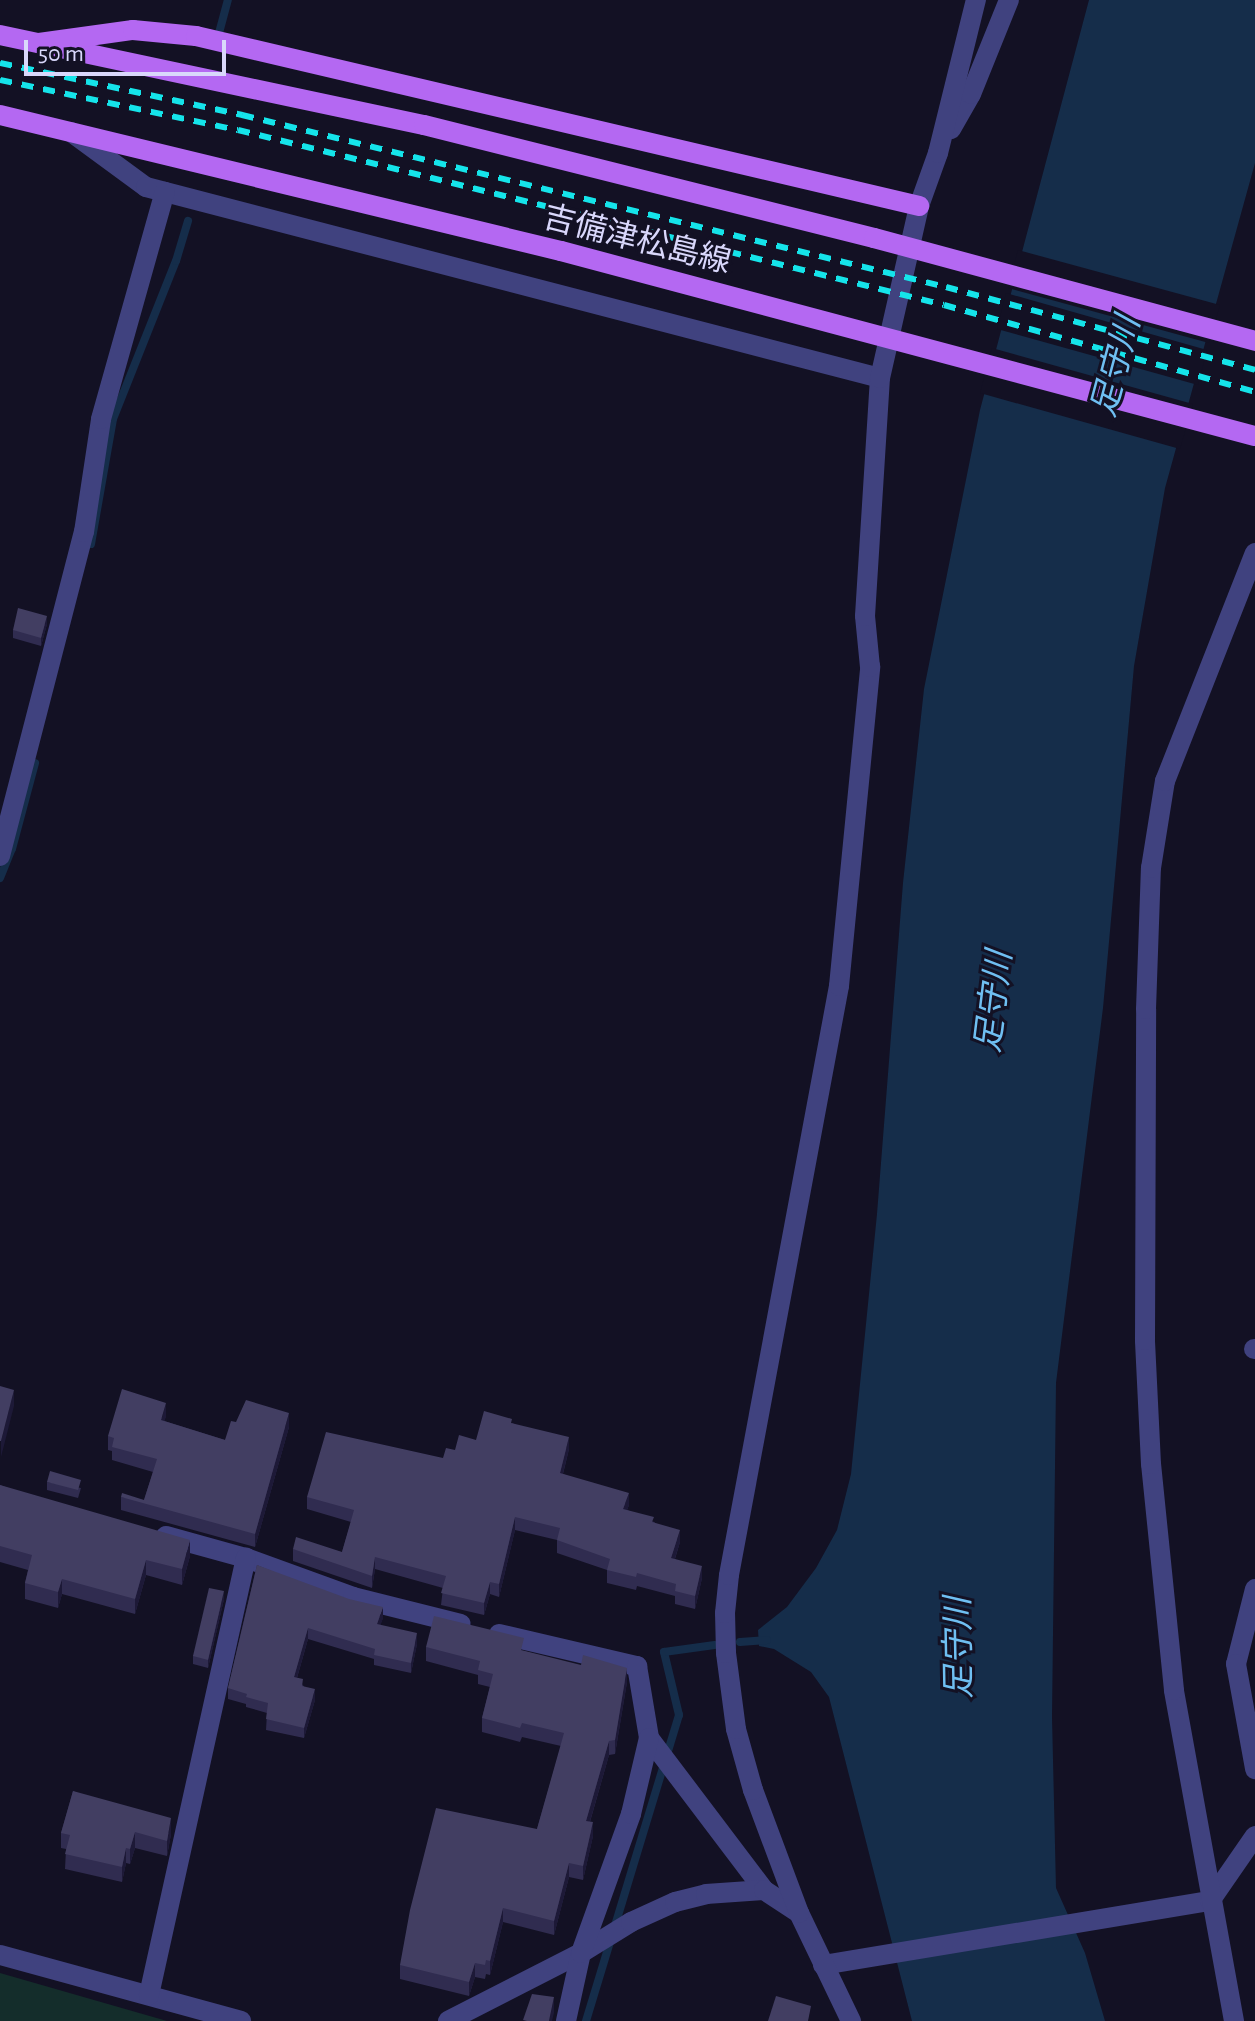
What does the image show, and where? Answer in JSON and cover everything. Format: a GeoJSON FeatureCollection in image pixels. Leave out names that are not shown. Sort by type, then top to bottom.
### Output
{"type":"FeatureCollection","features":[{"type":"Feature","properties":{"kind":"main road"},"geometry":{"type":"LineString","coordinates":[[39,43],[133,30],[196,36],[919,206]]}},
{"type":"Feature","properties":{"kind":"main road","name":"吉備津松島線"},"geometry":{"type":"LineString","coordinates":[[0,35],[424,125],[874,238],[1255,341]]}},
{"type":"Feature","properties":{"kind":"main road","name":"吉備津松島線"},"geometry":{"type":"LineString","coordinates":[[0,115],[561,251],[1255,436]]}},
{"type":"Feature","properties":{"kind":"street"},"geometry":{"type":"LineString","coordinates":[[851,2021],[831,1964],[799,1913],[753,1790],[736,1729],[726,1653],[725,1613],[843,958],[870,667],[865,616],[880,378],[919,206],[938,153],[976,0]]}},
{"type":"Feature","properties":{"kind":"street"},"geometry":{"type":"LineString","coordinates":[[938,153],[971,94],[1009,0]]}},
{"type":"Feature","properties":{"kind":"street"},"geometry":{"type":"LineString","coordinates":[[69,131],[146,187],[880,378]]}},
{"type":"Feature","properties":{"kind":"street"},"geometry":{"type":"LineString","coordinates":[[0,856],[84,532],[101,419],[165,192]]}},
{"type":"Feature","properties":{"kind":"street"},"geometry":{"type":"LineString","coordinates":[[1234,2021],[1204,1902],[1174,1690],[1151,1464],[1145,1340],[1146,993],[1151,868],[1165,781],[1255,553]]}},
{"type":"Feature","properties":{"kind":"street"},"geometry":{"type":"LineString","coordinates":[[139,1528],[246,1558],[353,1597],[637,1666],[660,1752],[764,1890],[799,1913]]}},
{"type":"Feature","properties":{"kind":"street"},"geometry":{"type":"LineString","coordinates":[[149,1995],[246,1558]]}},
{"type":"Feature","properties":{"kind":"street"},"geometry":{"type":"LineString","coordinates":[[1255,1589],[1236,1664],[1255,1769]]}},
{"type":"Feature","properties":{"kind":"street"},"geometry":{"type":"LineString","coordinates":[[566,2021],[586,1949],[631,1814],[660,1752]]}},
{"type":"Feature","properties":{"kind":"street"},"geometry":{"type":"LineString","coordinates":[[831,1964],[1204,1902],[1255,1836]]}},
{"type":"Feature","properties":{"kind":"street"},"geometry":{"type":"LineString","coordinates":[[448,2021],[631,1922],[675,1902],[706,1894],[764,1890]]}},
{"type":"Feature","properties":{"kind":"street"},"geometry":{"type":"LineString","coordinates":[[0,1955],[241,2021]]}},
{"type":"Feature","properties":{"kind":"green space"},"geometry":{"type":"Polygon","coordinates":[[[0,1973],[167,2021],[0,2021],[0,1973]]]}},
{"type":"Feature","properties":{"kind":"water","name":"足守川"},"geometry":{"type":"Polygon","coordinates":[[[1089,0],[1255,0],[1255,163],[1165,488],[1134,666],[1103,1008],[1056,1383],[1052,1717],[1056,1888],[1085,1953],[1105,2021],[912,2021],[829,1697],[811,1672],[774,1649],[759,1646],[758,1630],[787,1607],[816,1568],[837,1530],[851,1474],[877,1214],[903,883],[924,689],[980,410],[1089,0]]]}},
{"type":"Feature","properties":{"kind":"pier"},"geometry":{"type":"Polygon","coordinates":[[[1018,250],[1220,305],[1209,343],[1008,288],[1018,250]]]}},
{"type":"Feature","properties":{"kind":"pier"},"geometry":{"type":"Polygon","coordinates":[[[1006,293],[1207,350],[1198,385],[997,329],[1006,293]]]}},
{"type":"Feature","properties":{"kind":"pier"},"geometry":{"type":"Polygon","coordinates":[[[992,348],[1193,404],[1180,449],[980,393],[992,348]]]}},
{"type":"Feature","properties":{"kind":"building"},"geometry":{"type":"Polygon","coordinates":[[[18,608],[47,616],[41,638],[13,630],[18,608]]]}},
{"type":"Feature","properties":{"kind":"building"},"geometry":{"type":"Polygon","coordinates":[[[0,1386],[14,1390],[1,1441],[0,1441],[0,1386]]]}},
{"type":"Feature","properties":{"kind":"building"},"geometry":{"type":"Polygon","coordinates":[[[122,1389],[166,1403],[161,1420],[225,1440],[231,1421],[236,1422],[246,1400],[289,1413],[255,1534],[121,1497],[122,1493],[144,1500],[157,1459],[112,1447],[114,1438],[108,1436],[122,1389]]]}},
{"type":"Feature","properties":{"kind":"building"},"geometry":{"type":"Polygon","coordinates":[[[484,1411],[512,1419],[511,1423],[569,1437],[560,1473],[629,1493],[623,1509],[654,1517],[652,1522],[680,1530],[671,1558],[702,1566],[695,1596],[675,1591],[676,1584],[637,1573],[636,1577],[607,1570],[610,1559],[557,1540],[560,1528],[515,1517],[499,1584],[490,1582],[484,1603],[441,1593],[446,1576],[375,1557],[372,1576],[293,1549],[296,1537],[342,1552],[354,1510],[307,1497],[326,1432],[443,1458],[446,1448],[455,1450],[459,1435],[476,1440],[484,1411]]]}},
{"type":"Feature","properties":{"kind":"building"},"geometry":{"type":"Polygon","coordinates":[[[50,1471],[81,1480],[78,1490],[47,1482],[50,1471]]]}},
{"type":"Feature","properties":{"kind":"building"},"geometry":{"type":"Polygon","coordinates":[[[0,1485],[190,1540],[182,1569],[146,1560],[135,1599],[62,1579],[58,1592],[25,1583],[32,1555],[0,1546],[0,1485]]]}},
{"type":"Feature","properties":{"kind":"building"},"geometry":{"type":"Polygon","coordinates":[[[257,1565],[349,1599],[383,1607],[377,1624],[417,1633],[411,1663],[374,1655],[375,1649],[308,1628],[294,1677],[303,1679],[302,1686],[315,1689],[304,1728],[266,1719],[268,1703],[228,1688],[257,1565]]]}},
{"type":"Feature","properties":{"kind":"building"},"geometry":{"type":"Polygon","coordinates":[[[209,1588],[224,1591],[208,1660],[193,1656],[209,1588]]]}},
{"type":"Feature","properties":{"kind":"building"},"geometry":{"type":"Polygon","coordinates":[[[434,1616],[524,1638],[521,1650],[581,1665],[583,1655],[627,1668],[615,1740],[609,1741],[586,1821],[593,1822],[583,1866],[569,1863],[554,1921],[503,1908],[490,1961],[486,1960],[485,1965],[475,1963],[469,1982],[400,1965],[410,1910],[436,1808],[537,1829],[564,1733],[522,1723],[520,1728],[482,1718],[493,1674],[478,1670],[480,1661],[426,1647],[434,1616]]]}},
{"type":"Feature","properties":{"kind":"building"},"geometry":{"type":"Polygon","coordinates":[[[73,1791],[171,1818],[167,1841],[135,1832],[130,1849],[126,1848],[122,1867],[65,1854],[70,1835],[61,1833],[73,1791]]]}},
{"type":"Feature","properties":{"kind":"building"},"geometry":{"type":"Polygon","coordinates":[[[532,1994],[554,1997],[549,2021],[523,2020],[532,1994]]]}},
{"type":"Feature","properties":{"kind":"building"},"geometry":{"type":"Polygon","coordinates":[[[776,1996],[811,2006],[808,2021],[768,2021],[776,1996]]]}},
{"type":"Feature","properties":{"kind":"waterway"},"geometry":{"type":"LineString","coordinates":[[219,33],[228,0]]}},
{"type":"Feature","properties":{"kind":"waterway"},"geometry":{"type":"LineString","coordinates":[[91,544],[113,419],[176,261],[188,221]]}},
{"type":"Feature","properties":{"kind":"waterway"},"geometry":{"type":"LineString","coordinates":[[0,878],[12,849],[35,763]]}},
{"type":"Feature","properties":{"kind":"waterway"},"geometry":{"type":"LineString","coordinates":[[740,1642],[767,1640]]}},
{"type":"Feature","properties":{"kind":"waterway"},"geometry":{"type":"LineString","coordinates":[[586,2021],[679,1715],[664,1652],[715,1645]]}},
{"type":"Feature","properties":{"kind":"railway"},"geometry":{"type":"LineString","coordinates":[[0,63],[242,115],[946,287],[1255,370]]}},
{"type":"Feature","properties":{"kind":"railway"},"geometry":{"type":"LineString","coordinates":[[0,80],[238,130],[944,305],[1255,392]]}}]}
